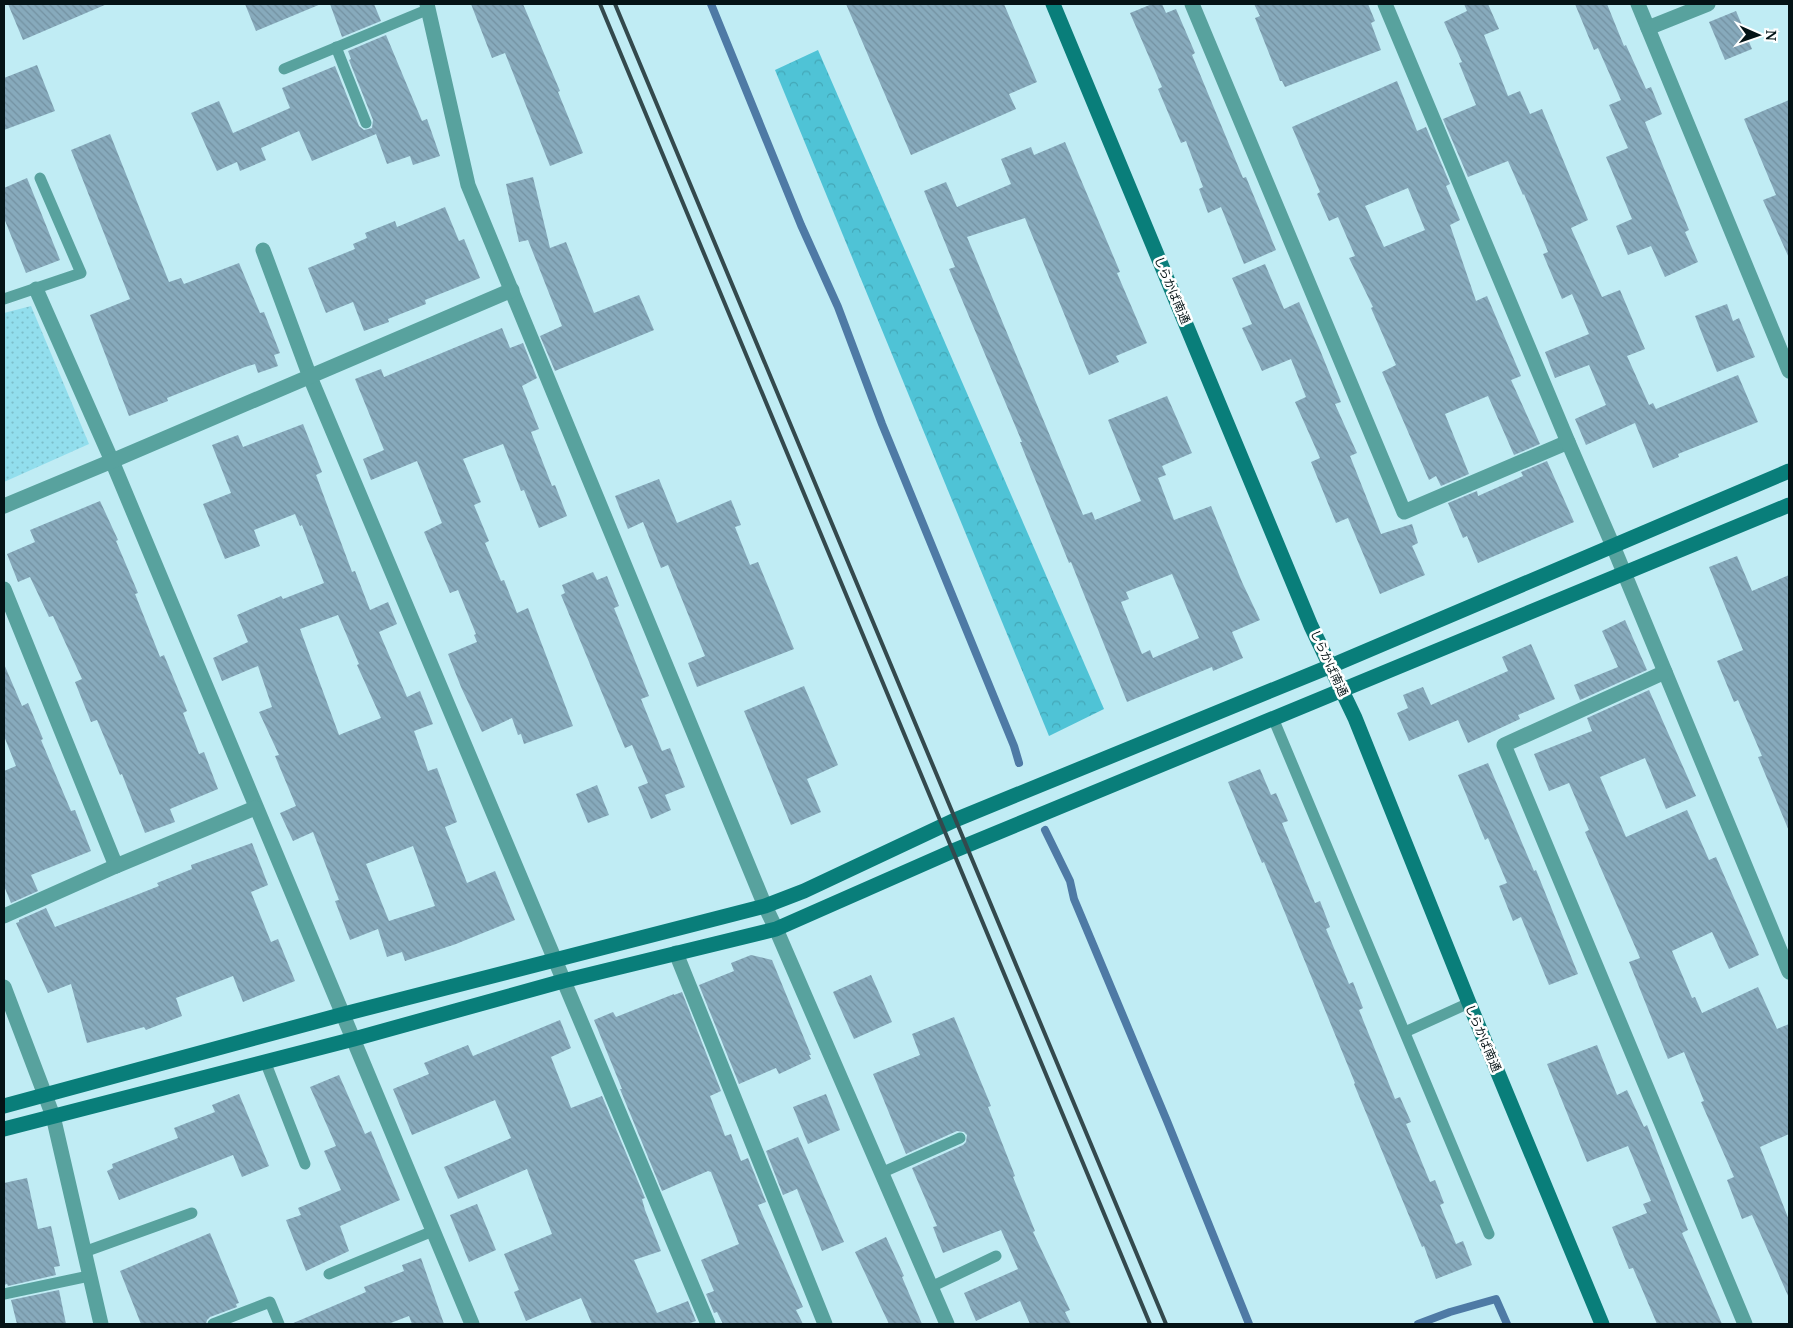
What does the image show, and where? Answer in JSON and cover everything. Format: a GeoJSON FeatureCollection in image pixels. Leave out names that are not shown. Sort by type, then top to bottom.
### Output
{"type":"FeatureCollection","features":[{"type":"Feature","properties":{"kind":"street","name":"しらかば南通"},"geometry":{"type":"LineString","coordinates":[[1053,4],[1311,626],[1358,728],[1469,1004],[1602,1324]]}},
{"type":"Feature","properties":{"kind":"street"},"geometry":{"type":"LineString","coordinates":[[1192,4],[1404,512],[1568,442]]}},
{"type":"Feature","properties":{"kind":"street"},"geometry":{"type":"LineString","coordinates":[[1385,4],[1613,546],[1789,972]]}},
{"type":"Feature","properties":{"kind":"street"},"geometry":{"type":"LineString","coordinates":[[1638,4],[1785,349],[1789,371]]}},
{"type":"Feature","properties":{"kind":"street"},"geometry":{"type":"LineString","coordinates":[[1648,28],[1708,4]]}},
{"type":"Feature","properties":{"kind":"street"},"geometry":{"type":"LineString","coordinates":[[428,6],[468,185],[765,906],[946,1324]]}},
{"type":"Feature","properties":{"kind":"street"},"geometry":{"type":"LineString","coordinates":[[263,250],[310,376],[708,1324]]}},
{"type":"Feature","properties":{"kind":"street"},"geometry":{"type":"LineString","coordinates":[[36,289],[112,461],[255,808],[344,1014],[472,1324]]}},
{"type":"Feature","properties":{"kind":"street"},"geometry":{"type":"LineString","coordinates":[[4,506],[512,290]]}},
{"type":"Feature","properties":{"kind":"street"},"geometry":{"type":"LineString","coordinates":[[4,1106],[344,1014],[765,906],[804,891],[956,820],[1331,666],[1789,470]]}},
{"type":"Feature","properties":{"kind":"street"},"geometry":{"type":"LineString","coordinates":[[4,1129],[354,1039],[563,981],[776,929],[953,851],[1789,505]]}},
{"type":"Feature","properties":{"kind":"street"},"geometry":{"type":"LineString","coordinates":[[4,589],[116,866]]}},
{"type":"Feature","properties":{"kind":"street"},"geometry":{"type":"LineString","coordinates":[[1665,672],[1504,745],[1745,1324]]}},
{"type":"Feature","properties":{"kind":"street"},"geometry":{"type":"LineString","coordinates":[[4,916],[116,866],[255,808]]}},
{"type":"Feature","properties":{"kind":"street"},"geometry":{"type":"LineString","coordinates":[[676,953],[826,1324]]}},
{"type":"Feature","properties":{"kind":"street"},"geometry":{"type":"LineString","coordinates":[[4,987],[53,1116],[101,1324]]}},
{"type":"Feature","properties":{"kind":"lane"},"geometry":{"type":"LineString","coordinates":[[284,69],[428,6]]}},
{"type":"Feature","properties":{"kind":"lane"},"geometry":{"type":"LineString","coordinates":[[336,47],[366,123]]}},
{"type":"Feature","properties":{"kind":"lane"},"geometry":{"type":"LineString","coordinates":[[4,299],[81,273],[40,178]]}},
{"type":"Feature","properties":{"kind":"lane"},"geometry":{"type":"LineString","coordinates":[[1273,718],[1489,1234]]}},
{"type":"Feature","properties":{"kind":"lane"},"geometry":{"type":"LineString","coordinates":[[1404,1032],[1469,1004]]}},
{"type":"Feature","properties":{"kind":"lane"},"geometry":{"type":"LineString","coordinates":[[265,1061],[305,1164]]}},
{"type":"Feature","properties":{"kind":"lane"},"geometry":{"type":"LineString","coordinates":[[881,1173],[960,1138]]}},
{"type":"Feature","properties":{"kind":"lane"},"geometry":{"type":"LineString","coordinates":[[84,1252],[192,1213]]}},
{"type":"Feature","properties":{"kind":"lane"},"geometry":{"type":"LineString","coordinates":[[329,1274],[433,1231]]}},
{"type":"Feature","properties":{"kind":"lane"},"geometry":{"type":"LineString","coordinates":[[931,1288],[996,1256]]}},
{"type":"Feature","properties":{"kind":"lane"},"geometry":{"type":"LineString","coordinates":[[4,1294],[89,1276]]}},
{"type":"Feature","properties":{"kind":"lane"},"geometry":{"type":"LineString","coordinates":[[213,1324],[270,1302],[279,1324]]}},
{"type":"Feature","properties":{"kind":"green space"},"geometry":{"type":"Polygon","coordinates":[[[818,50],[1104,709],[1049,736],[775,70],[818,50]]]}},
{"type":"Feature","properties":{"kind":"shaded area"},"geometry":{"type":"Polygon","coordinates":[[[31,306],[89,444],[4,482],[4,313],[31,306]]]}},
{"type":"Feature","properties":{"kind":"building"},"geometry":{"type":"Polygon","coordinates":[[[8,4],[107,4],[23,40],[8,4]]]}},
{"type":"Feature","properties":{"kind":"building"},"geometry":{"type":"Polygon","coordinates":[[[245,4],[321,4],[256,31],[245,4]]]}},
{"type":"Feature","properties":{"kind":"building"},"geometry":{"type":"Polygon","coordinates":[[[330,4],[374,4],[381,21],[342,37],[330,4]]]}},
{"type":"Feature","properties":{"kind":"building"},"geometry":{"type":"Polygon","coordinates":[[[471,4],[523,4],[560,91],[558,92],[583,153],[550,166],[505,53],[492,58],[471,4]]]}},
{"type":"Feature","properties":{"kind":"building"},"geometry":{"type":"Polygon","coordinates":[[[846,4],[1004,4],[1037,82],[1009,94],[1016,109],[911,155],[846,4]]]}},
{"type":"Feature","properties":{"kind":"building"},"geometry":{"type":"Polygon","coordinates":[[[1152,4],[1162,4],[1166,13],[1176,9],[1195,53],[1192,55],[1243,178],[1246,177],[1276,250],[1244,264],[1221,207],[1208,213],[1199,189],[1203,187],[1186,141],[1181,143],[1158,89],[1162,87],[1130,13],[1152,4]]]}},
{"type":"Feature","properties":{"kind":"building"},"geometry":{"type":"Polygon","coordinates":[[[1254,4],[1368,4],[1375,21],[1371,23],[1381,50],[1285,87],[1282,81],[1280,81],[1255,18],[1260,16],[1254,4]]]}},
{"type":"Feature","properties":{"kind":"building"},"geometry":{"type":"Polygon","coordinates":[[[1464,4],[1488,4],[1499,29],[1484,35],[1508,96],[1520,91],[1530,114],[1542,109],[1588,220],[1571,228],[1602,297],[1620,290],[1645,349],[1627,356],[1649,405],[1653,403],[1656,409],[1738,375],[1758,422],[1678,454],[1679,457],[1653,468],[1635,423],[1586,445],[1575,419],[1606,405],[1589,365],[1555,378],[1545,352],[1589,334],[1572,294],[1562,299],[1543,254],[1548,252],[1508,161],[1468,177],[1443,119],[1476,105],[1459,63],[1462,62],[1444,22],[1467,11],[1464,4]]]}},
{"type":"Feature","properties":{"kind":"building"},"geometry":{"type":"Polygon","coordinates":[[[1575,4],[1607,4],[1624,46],[1626,45],[1646,89],[1651,87],[1662,114],[1645,122],[1689,230],[1685,232],[1698,262],[1665,277],[1651,246],[1628,255],[1616,226],[1632,219],[1606,157],[1628,148],[1609,105],[1621,100],[1598,48],[1594,50],[1575,4]]]}},
{"type":"Feature","properties":{"kind":"building"},"geometry":{"type":"Polygon","coordinates":[[[1736,11],[1752,49],[1725,60],[1709,22],[1736,11]]]}},
{"type":"Feature","properties":{"kind":"building"},"geometry":{"type":"Polygon","coordinates":[[[386,35],[422,121],[427,119],[440,156],[413,165],[410,156],[387,164],[376,134],[312,161],[299,131],[261,148],[266,160],[240,171],[237,162],[217,171],[191,113],[219,101],[233,133],[290,108],[282,88],[335,66],[359,126],[364,130],[372,128],[373,120],[349,60],[351,59],[348,51],[386,35]]]}},
{"type":"Feature","properties":{"kind":"building"},"geometry":{"type":"Polygon","coordinates":[[[37,65],[55,111],[4,130],[4,78],[37,65]]]}},
{"type":"Feature","properties":{"kind":"building"},"geometry":{"type":"Polygon","coordinates":[[[1397,81],[1417,131],[1426,127],[1450,184],[1446,186],[1460,220],[1450,225],[1476,301],[1487,296],[1521,376],[1511,380],[1540,444],[1514,455],[1488,396],[1445,414],[1469,474],[1441,486],[1436,476],[1429,480],[1382,372],[1396,365],[1371,308],[1373,307],[1349,258],[1355,256],[1338,217],[1329,221],[1317,194],[1320,192],[1292,127],[1397,81]],[[1408,188],[1365,206],[1384,247],[1425,230],[1408,188]]]}},
{"type":"Feature","properties":{"kind":"building"},"geometry":{"type":"Polygon","coordinates":[[[1789,100],[1789,258],[1763,200],[1776,195],[1744,119],[1789,100]]]}},
{"type":"Feature","properties":{"kind":"building"},"geometry":{"type":"Polygon","coordinates":[[[110,134],[169,282],[181,278],[184,284],[239,263],[260,313],[264,312],[280,353],[274,355],[278,366],[258,373],[255,364],[245,367],[167,398],[168,401],[129,416],[90,315],[130,299],[71,150],[110,134]]]}},
{"type":"Feature","properties":{"kind":"building"},"geometry":{"type":"Polygon","coordinates":[[[1065,142],[1120,272],[1117,273],[1147,343],[1116,356],[1119,362],[1089,375],[1025,218],[967,237],[1083,515],[1092,512],[1095,520],[1141,501],[1108,420],[1167,396],[1192,453],[1162,466],[1166,475],[1158,478],[1174,520],[1211,506],[1242,582],[1260,620],[1232,632],[1243,658],[1213,671],[1212,667],[1127,702],[1020,442],[1022,442],[949,269],[955,267],[924,191],[946,182],[957,207],[1011,184],[1001,159],[1031,147],[1034,155],[1065,142]],[[1172,574],[1126,592],[1129,599],[1121,602],[1142,654],[1150,650],[1153,658],[1199,638],[1172,574]]]}},
{"type":"Feature","properties":{"kind":"building"},"geometry":{"type":"Polygon","coordinates":[[[533,177],[550,248],[566,242],[594,313],[639,295],[654,330],[555,371],[540,336],[562,326],[528,240],[519,242],[506,184],[533,177]]]}},
{"type":"Feature","properties":{"kind":"building"},"geometry":{"type":"Polygon","coordinates":[[[27,178],[60,260],[26,273],[4,218],[4,188],[27,178]]]}},
{"type":"Feature","properties":{"kind":"building"},"geometry":{"type":"Polygon","coordinates":[[[445,207],[459,241],[464,239],[480,278],[425,300],[426,304],[388,319],[389,322],[364,331],[353,302],[326,313],[308,268],[355,249],[353,244],[367,238],[365,233],[395,221],[397,227],[445,207]]]}},
{"type":"Feature","properties":{"kind":"building"},"geometry":{"type":"Polygon","coordinates":[[[1265,264],[1284,309],[1299,302],[1320,350],[1341,402],[1335,404],[1357,453],[1350,456],[1381,534],[1412,524],[1418,543],[1412,546],[1425,575],[1380,594],[1348,518],[1336,523],[1311,462],[1320,458],[1295,402],[1306,397],[1291,359],[1262,371],[1242,328],[1252,324],[1232,278],[1265,264]]]}},
{"type":"Feature","properties":{"kind":"building"},"geometry":{"type":"Polygon","coordinates":[[[1727,304],[1733,321],[1739,318],[1755,357],[1717,372],[1695,316],[1727,304]]]}},
{"type":"Feature","properties":{"kind":"building"},"geometry":{"type":"Polygon","coordinates":[[[502,328],[510,348],[523,343],[537,378],[522,386],[539,429],[531,432],[552,486],[555,485],[567,516],[539,528],[524,490],[521,491],[503,444],[463,459],[481,502],[474,505],[489,541],[485,543],[501,581],[504,580],[517,613],[528,608],[573,726],[524,744],[521,734],[518,735],[512,718],[482,732],[461,687],[448,654],[477,642],[474,635],[476,634],[458,590],[450,593],[424,532],[442,523],[417,461],[371,480],[363,459],[384,450],[355,379],[381,369],[384,377],[502,328]]]}},
{"type":"Feature","properties":{"kind":"building"},"geometry":{"type":"Polygon","coordinates":[[[303,424],[322,472],[316,475],[352,572],[355,571],[370,610],[388,602],[397,624],[379,632],[407,697],[420,691],[433,724],[414,731],[428,771],[437,768],[457,822],[445,827],[467,883],[495,871],[515,920],[456,944],[405,961],[402,952],[387,957],[378,929],[350,940],[335,901],[339,900],[313,832],[293,841],[280,813],[296,806],[275,756],[279,755],[259,712],[272,707],[258,666],[222,681],[213,658],[248,642],[237,615],[281,596],[283,599],[324,583],[302,525],[300,526],[295,514],[254,530],[260,546],[225,559],[203,504],[231,493],[212,445],[238,435],[243,447],[303,424]],[[338,615],[300,629],[339,735],[381,718],[357,665],[359,664],[338,615]],[[413,846],[366,864],[389,921],[435,906],[413,846]]]}},
{"type":"Feature","properties":{"kind":"building"},"geometry":{"type":"Polygon","coordinates":[[[1547,461],[1574,522],[1478,563],[1467,536],[1463,538],[1448,503],[1477,491],[1478,496],[1523,476],[1521,472],[1547,461]]]}},
{"type":"Feature","properties":{"kind":"building"},"geometry":{"type":"Polygon","coordinates":[[[659,479],[677,523],[731,500],[741,525],[735,527],[750,565],[758,562],[794,649],[697,687],[688,663],[705,656],[668,565],[661,568],[643,522],[628,529],[615,496],[659,479]]]}},
{"type":"Feature","properties":{"kind":"building"},"geometry":{"type":"Polygon","coordinates":[[[100,501],[118,540],[116,541],[138,593],[135,594],[160,657],[164,655],[187,711],[183,713],[199,754],[204,752],[218,789],[170,809],[175,822],[145,833],[122,774],[120,775],[97,720],[91,722],[75,682],[82,679],[53,616],[49,617],[30,577],[18,582],[7,554],[35,542],[30,530],[100,501]]]}},
{"type":"Feature","properties":{"kind":"building"},"geometry":{"type":"Polygon","coordinates":[[[1737,556],[1752,591],[1789,575],[1789,831],[1758,757],[1762,756],[1738,700],[1734,702],[1717,661],[1743,650],[1709,567],[1737,556]]]}},
{"type":"Feature","properties":{"kind":"building"},"geometry":{"type":"Polygon","coordinates":[[[593,572],[597,580],[607,576],[619,606],[614,608],[649,696],[641,699],[662,751],[670,748],[685,787],[665,795],[671,810],[651,819],[638,787],[648,783],[632,745],[625,748],[561,595],[565,593],[562,585],[593,572]]]}},
{"type":"Feature","properties":{"kind":"building"},"geometry":{"type":"Polygon","coordinates":[[[1625,620],[1647,670],[1580,700],[1574,685],[1618,667],[1602,631],[1625,620]]]}},
{"type":"Feature","properties":{"kind":"building"},"geometry":{"type":"Polygon","coordinates":[[[1531,644],[1555,699],[1518,715],[1520,719],[1468,743],[1458,720],[1409,741],[1397,713],[1408,708],[1403,695],[1423,687],[1431,705],[1508,671],[1502,657],[1531,644]]]}},
{"type":"Feature","properties":{"kind":"building"},"geometry":{"type":"Polygon","coordinates":[[[4,664],[22,706],[28,703],[43,739],[41,740],[71,811],[75,810],[91,851],[31,875],[38,891],[11,903],[4,886],[4,771],[16,766],[4,736],[4,664]]]}},
{"type":"Feature","properties":{"kind":"building"},"geometry":{"type":"Polygon","coordinates":[[[804,686],[838,765],[807,779],[821,812],[791,825],[744,711],[804,686]]]}},
{"type":"Feature","properties":{"kind":"building"},"geometry":{"type":"Polygon","coordinates":[[[1649,690],[1696,796],[1666,809],[1645,758],[1600,777],[1626,837],[1687,810],[1709,860],[1716,857],[1759,955],[1729,969],[1712,932],[1672,951],[1692,998],[1695,997],[1702,1013],[1758,987],[1777,1029],[1789,1024],[1789,1134],[1760,1147],[1789,1220],[1789,1298],[1752,1215],[1742,1219],[1727,1180],[1734,1177],[1701,1102],[1704,1101],[1684,1052],[1668,1059],[1629,962],[1640,958],[1585,832],[1589,830],[1569,783],[1549,791],[1534,754],[1592,731],[1587,718],[1649,690]]]}},
{"type":"Feature","properties":{"kind":"building"},"geometry":{"type":"Polygon","coordinates":[[[1488,763],[1534,871],[1536,870],[1578,974],[1549,985],[1521,917],[1513,921],[1499,886],[1507,883],[1488,838],[1485,840],[1458,775],[1488,763]]]}},
{"type":"Feature","properties":{"kind":"building"},"geometry":{"type":"Polygon","coordinates":[[[1260,769],[1271,795],[1276,793],[1288,821],[1282,823],[1315,903],[1320,901],[1330,927],[1326,929],[1349,984],[1353,982],[1363,1008],[1359,1010],[1395,1099],[1400,1097],[1411,1122],[1406,1124],[1430,1182],[1435,1180],[1444,1203],[1440,1205],[1456,1244],[1463,1241],[1472,1265],[1436,1279],[1264,862],[1262,863],[1228,782],[1260,769]]]}},
{"type":"Feature","properties":{"kind":"building"},"geometry":{"type":"Polygon","coordinates":[[[597,785],[609,815],[588,823],[576,794],[597,785]]]}},
{"type":"Feature","properties":{"kind":"building"},"geometry":{"type":"Polygon","coordinates":[[[252,843],[268,885],[251,892],[271,942],[278,939],[295,981],[243,1002],[233,976],[176,998],[182,1016],[146,1030],[144,1027],[87,1043],[71,984],[48,993],[16,923],[46,908],[55,927],[159,886],[157,883],[192,869],[191,865],[252,843]]]}},
{"type":"Feature","properties":{"kind":"building"},"geometry":{"type":"Polygon","coordinates":[[[751,955],[772,960],[811,1059],[779,1074],[776,1068],[739,1084],[699,985],[734,971],[731,963],[751,955]]]}},
{"type":"Feature","properties":{"kind":"building"},"geometry":{"type":"Polygon","coordinates":[[[871,975],[892,1022],[854,1039],[833,992],[871,975]]]}},
{"type":"Feature","properties":{"kind":"building"},"geometry":{"type":"Polygon","coordinates":[[[682,992],[721,1091],[710,1096],[725,1136],[731,1134],[741,1161],[748,1158],[766,1202],[758,1205],[803,1307],[796,1310],[803,1324],[723,1324],[717,1312],[714,1313],[706,1294],[714,1291],[701,1260],[739,1244],[711,1172],[708,1171],[662,1191],[594,1020],[613,1012],[616,1017],[682,992]]]}},
{"type":"Feature","properties":{"kind":"building"},"geometry":{"type":"Polygon","coordinates":[[[954,1017],[991,1106],[988,1107],[1035,1231],[1033,1232],[1070,1310],[1065,1312],[1071,1324],[1030,1324],[1020,1301],[976,1321],[964,1293],[1018,1269],[1001,1230],[943,1253],[933,1227],[937,1226],[912,1168],[963,1145],[966,1142],[967,1135],[964,1132],[957,1131],[906,1154],[873,1074],[920,1055],[912,1034],[954,1017]]]}},
{"type":"Feature","properties":{"kind":"building"},"geometry":{"type":"Polygon","coordinates":[[[560,1020],[571,1048],[551,1057],[571,1108],[602,1096],[645,1198],[642,1199],[645,1210],[661,1251],[634,1260],[657,1313],[688,1301],[696,1321],[687,1324],[592,1324],[581,1298],[526,1321],[514,1292],[519,1290],[504,1254],[552,1234],[527,1169],[458,1199],[444,1167],[511,1138],[495,1100],[412,1135],[393,1089],[429,1074],[424,1063],[468,1045],[473,1056],[560,1020]]]}},
{"type":"Feature","properties":{"kind":"building"},"geometry":{"type":"Polygon","coordinates":[[[1597,1045],[1617,1095],[1627,1090],[1644,1127],[1647,1125],[1688,1230],[1682,1233],[1722,1324],[1657,1324],[1633,1268],[1629,1269],[1612,1227],[1647,1213],[1643,1204],[1651,1201],[1628,1146],[1587,1162],[1547,1064],[1597,1045]]]}},
{"type":"Feature","properties":{"kind":"building"},"geometry":{"type":"Polygon","coordinates":[[[339,1075],[365,1134],[371,1131],[400,1200],[340,1226],[349,1251],[306,1271],[286,1220],[301,1215],[298,1208],[341,1190],[324,1151],[336,1146],[310,1087],[339,1075]]]}},
{"type":"Feature","properties":{"kind":"building"},"geometry":{"type":"Polygon","coordinates":[[[239,1094],[269,1166],[242,1177],[233,1155],[119,1200],[107,1171],[113,1168],[112,1164],[178,1138],[174,1128],[215,1112],[212,1105],[239,1094]]]}},
{"type":"Feature","properties":{"kind":"building"},"geometry":{"type":"Polygon","coordinates":[[[826,1094],[840,1130],[808,1144],[793,1107],[826,1094]]]}},
{"type":"Feature","properties":{"kind":"building"},"geometry":{"type":"Polygon","coordinates":[[[798,1137],[844,1242],[822,1251],[797,1189],[783,1195],[766,1151],[798,1137]]]}},
{"type":"Feature","properties":{"kind":"building"},"geometry":{"type":"Polygon","coordinates":[[[27,1178],[38,1229],[51,1226],[60,1266],[54,1267],[56,1275],[8,1286],[7,1284],[4,1285],[4,1183],[27,1178]]]}},
{"type":"Feature","properties":{"kind":"building"},"geometry":{"type":"Polygon","coordinates":[[[477,1204],[496,1250],[469,1262],[450,1215],[477,1204]]]}},
{"type":"Feature","properties":{"kind":"building"},"geometry":{"type":"Polygon","coordinates":[[[210,1233],[239,1303],[236,1304],[237,1307],[210,1317],[206,1324],[141,1324],[120,1271],[210,1233]]]}},
{"type":"Feature","properties":{"kind":"building"},"geometry":{"type":"Polygon","coordinates":[[[886,1237],[904,1276],[902,1277],[922,1324],[889,1324],[855,1252],[886,1237]]]}},
{"type":"Feature","properties":{"kind":"building"},"geometry":{"type":"Polygon","coordinates":[[[421,1258],[444,1324],[412,1324],[409,1316],[388,1324],[291,1324],[366,1292],[364,1287],[404,1271],[402,1265],[421,1258]]]}},
{"type":"Feature","properties":{"kind":"building"},"geometry":{"type":"Polygon","coordinates":[[[59,1290],[66,1324],[17,1324],[11,1300],[59,1290]]]}},
{"type":"Feature","properties":{"kind":"waterway"},"geometry":{"type":"LineString","coordinates":[[711,4],[801,225],[838,307],[882,424],[1014,746],[1019,763]]}},
{"type":"Feature","properties":{"kind":"waterway"},"geometry":{"type":"LineString","coordinates":[[1045,830],[1070,881],[1074,899],[1249,1324]]}},
{"type":"Feature","properties":{"kind":"waterway"},"geometry":{"type":"LineString","coordinates":[[1418,1324],[1450,1312],[1496,1299],[1507,1324]]}},
{"type":"Feature","properties":{"kind":"railway"},"geometry":{"type":"LineString","coordinates":[[600,4],[1150,1324]]}},
{"type":"Feature","properties":{"kind":"railway"},"geometry":{"type":"LineString","coordinates":[[615,4],[1166,1324]]}}]}
